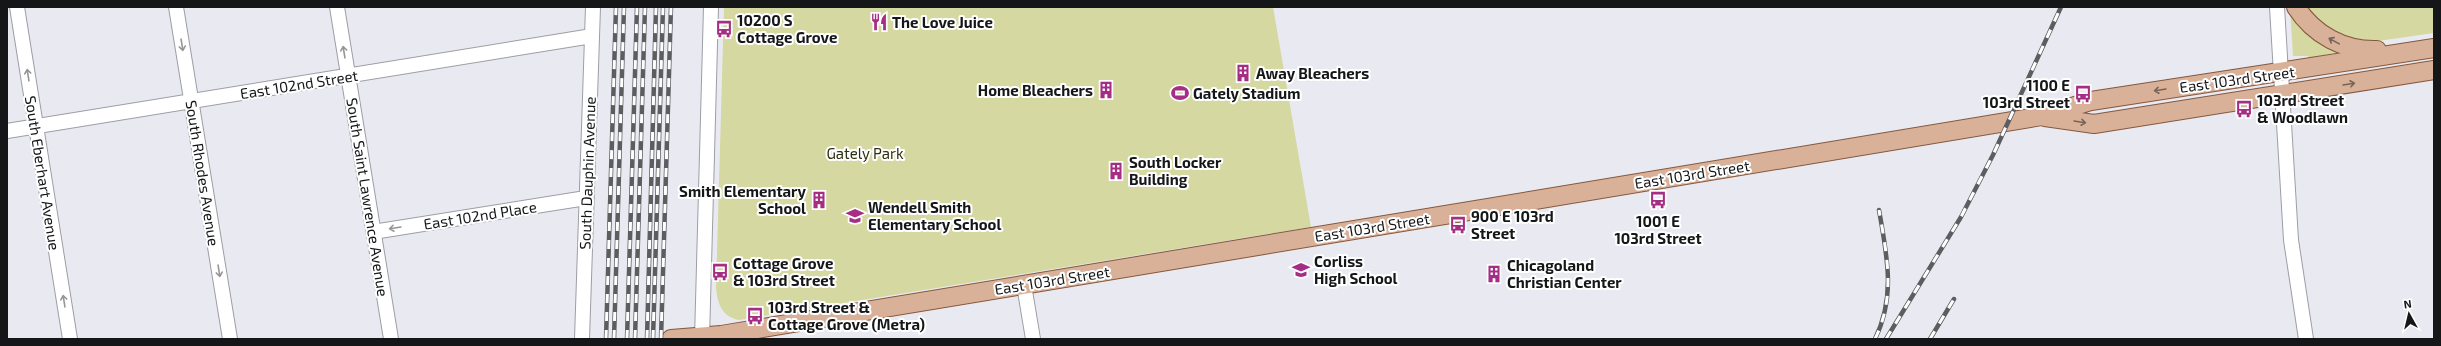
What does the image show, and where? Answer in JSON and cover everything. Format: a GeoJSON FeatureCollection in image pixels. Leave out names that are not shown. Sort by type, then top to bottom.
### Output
{"type":"FeatureCollection","features":[{"type":"Feature","properties":{"kind":"main road"},"geometry":{"type":"LineString","coordinates":[[2296,7],[2304,20],[2320,33],[2340,44],[2360,51],[2431,48]]}},
{"type":"Feature","properties":{"kind":"main road","name":"East 103rd Street"},"geometry":{"type":"LineString","coordinates":[[671,339],[687,336],[702,339],[2042,116],[2086,102],[2431,48]]}},
{"type":"Feature","properties":{"kind":"main road","name":"East 103rd Street"},"geometry":{"type":"LineString","coordinates":[[2042,116],[2094,124],[2283,96],[2434,70]]}},
{"type":"Feature","properties":{"kind":"street","name":"South Eberhart Avenue"},"geometry":{"type":"LineString","coordinates":[[17,7],[70,339]]}},
{"type":"Feature","properties":{"kind":"street","name":"South Rhodes Avenue"},"geometry":{"type":"LineString","coordinates":[[176,7],[230,339]]}},
{"type":"Feature","properties":{"kind":"street","name":"South Saint Lawrence Avenue"},"geometry":{"type":"LineString","coordinates":[[337,7],[390,339]]}},
{"type":"Feature","properties":{"kind":"street","name":"South Dauphin Avenue"},"geometry":{"type":"LineString","coordinates":[[582,339],[593,7]]}},
{"type":"Feature","properties":{"kind":"street"},"geometry":{"type":"LineString","coordinates":[[702,339],[712,7]]}},
{"type":"Feature","properties":{"kind":"street"},"geometry":{"type":"LineString","coordinates":[[2277,7],[2291,240],[2306,339]]}},
{"type":"Feature","properties":{"kind":"street","name":"East 102nd Street"},"geometry":{"type":"LineString","coordinates":[[7,131],[592,36]]}},
{"type":"Feature","properties":{"kind":"street","name":"East 102nd Place"},"geometry":{"type":"LineString","coordinates":[[373,232],[586,198]]}},
{"type":"Feature","properties":{"kind":"street"},"geometry":{"type":"LineString","coordinates":[[1024,285],[1032,339]]}},
{"type":"Feature","properties":{"kind":"green space","name":"Gately Park"},"geometry":{"type":"Polygon","coordinates":[[[724,7],[1273,7],[1311,227],[739,320],[733,318],[724,312],[719,304],[716,288],[724,7]]]}},
{"type":"Feature","properties":{"kind":"green space"},"geometry":{"type":"Polygon","coordinates":[[[2302,7],[2434,7],[2434,33],[2371,42],[2332,36],[2302,7]]]}},
{"type":"Feature","properties":{"kind":"green space"},"geometry":{"type":"Polygon","coordinates":[[[2290,9],[2339,52],[2308,58],[2308,56],[2293,56],[2290,9]]]}},
{"type":"Feature","properties":{"kind":"railway"},"geometry":{"type":"LineString","coordinates":[[606,339],[616,7]]}},
{"type":"Feature","properties":{"kind":"railway"},"geometry":{"type":"LineString","coordinates":[[614,339],[624,7]]}},
{"type":"Feature","properties":{"kind":"railway"},"geometry":{"type":"LineString","coordinates":[[627,339],[637,7]]}},
{"type":"Feature","properties":{"kind":"railway"},"geometry":{"type":"LineString","coordinates":[[635,339],[645,7]]}},
{"type":"Feature","properties":{"kind":"railway"},"geometry":{"type":"LineString","coordinates":[[647,339],[656,7]]}},
{"type":"Feature","properties":{"kind":"railway"},"geometry":{"type":"LineString","coordinates":[[653,339],[663,7]]}},
{"type":"Feature","properties":{"kind":"railway"},"geometry":{"type":"LineString","coordinates":[[661,339],[671,7]]}},
{"type":"Feature","properties":{"kind":"railway"},"geometry":{"type":"LineString","coordinates":[[1886,339],[1961,217],[1993,155],[2061,7]]}},
{"type":"Feature","properties":{"kind":"railway"},"geometry":{"type":"LineString","coordinates":[[1875,339],[1882,323],[1888,291],[1887,260],[1879,210]]}},
{"type":"Feature","properties":{"kind":"railway"},"geometry":{"type":"LineString","coordinates":[[1930,339],[1954,299]]}},
{"type":"Feature","properties":{"kind":"place","name":"The Love Juice"},"geometry":{"type":"Point","coordinates":[879,22]}},
{"type":"Feature","properties":{"kind":"place","name":"10200 S Cottage Grove"},"geometry":{"type":"Point","coordinates":[724,29]}},
{"type":"Feature","properties":{"kind":"place","name":"Away Bleachers"},"geometry":{"type":"Point","coordinates":[1243,73]}},
{"type":"Feature","properties":{"kind":"place","name":"Home Bleachers"},"geometry":{"type":"Point","coordinates":[1106,90]}},
{"type":"Feature","properties":{"kind":"place","name":"Gately Stadium"},"geometry":{"type":"Point","coordinates":[1180,93]}},
{"type":"Feature","properties":{"kind":"place","name":"1100 E 103rd Street"},"geometry":{"type":"Point","coordinates":[2083,94]}},
{"type":"Feature","properties":{"kind":"place","name":"103rd Street & Woodlawn"},"geometry":{"type":"Point","coordinates":[2244,109]}},
{"type":"Feature","properties":{"kind":"place","name":"South Locker Building"},"geometry":{"type":"Point","coordinates":[1116,171]}},
{"type":"Feature","properties":{"kind":"place","name":"Smith Elementary School"},"geometry":{"type":"Point","coordinates":[819,200]}},
{"type":"Feature","properties":{"kind":"place","name":"1001 E 103rd Street"},"geometry":{"type":"Point","coordinates":[1658,200]}},
{"type":"Feature","properties":{"kind":"place","name":"Wendell Smith Elementary School"},"geometry":{"type":"Point","coordinates":[855,216]}},
{"type":"Feature","properties":{"kind":"place","name":"900 E 103rd Street"},"geometry":{"type":"Point","coordinates":[1458,225]}},
{"type":"Feature","properties":{"kind":"place","name":"Corliss High School"},"geometry":{"type":"Point","coordinates":[1301,270]}},
{"type":"Feature","properties":{"kind":"place","name":"Cottage Grove & 103rd Street"},"geometry":{"type":"Point","coordinates":[720,272]}},
{"type":"Feature","properties":{"kind":"place","name":"Chicagoland Christian Center"},"geometry":{"type":"Point","coordinates":[1494,274]}},
{"type":"Feature","properties":{"kind":"place","name":"103rd Street & Cottage Grove (Metra)"},"geometry":{"type":"Point","coordinates":[755,316]}}]}
